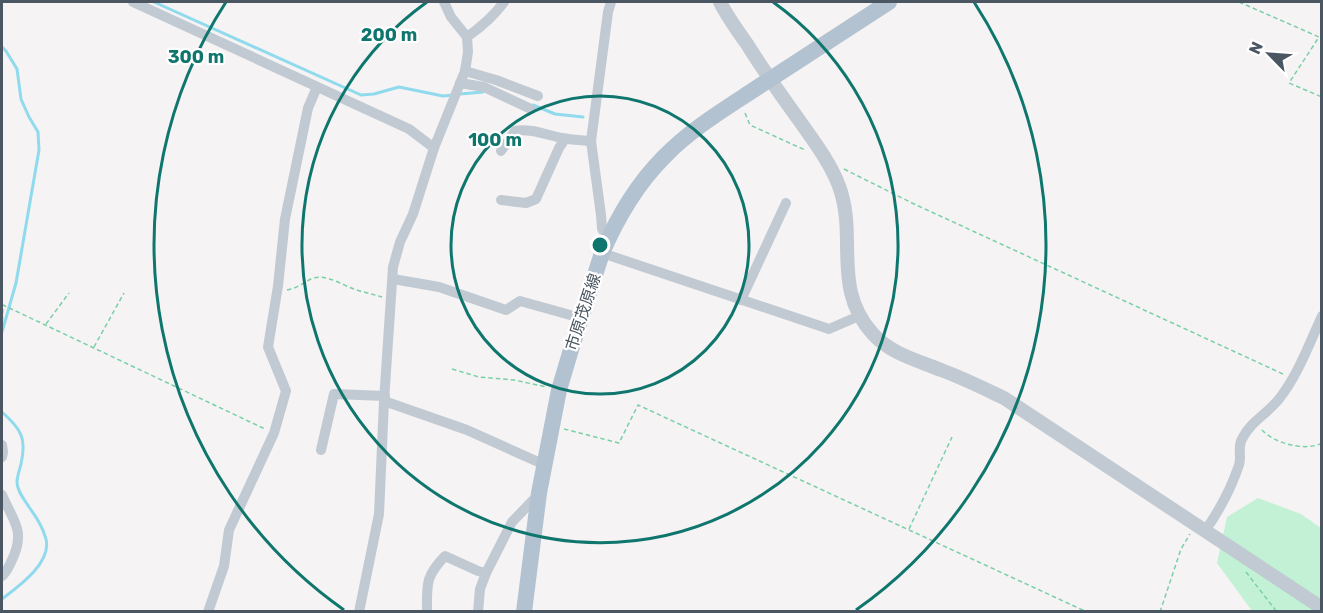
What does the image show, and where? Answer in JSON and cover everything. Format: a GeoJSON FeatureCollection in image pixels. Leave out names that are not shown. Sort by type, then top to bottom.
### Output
{"type":"FeatureCollection","features":[{"type":"Feature","properties":{"kind":"main road","name":"市原茂原線"},"geometry":{"type":"LineString","coordinates":[[524,612],[539,493],[559,390],[605,245],[628,202],[664,157],[700,126],[889,2]]}},
{"type":"Feature","properties":{"kind":"street"},"geometry":{"type":"LineString","coordinates":[[133,2],[409,129],[434,148]]}},
{"type":"Feature","properties":{"kind":"street"},"geometry":{"type":"LineString","coordinates":[[359,612],[380,514],[393,267],[434,148],[465,71],[468,52],[467,37],[451,17],[444,2]]}},
{"type":"Feature","properties":{"kind":"street"},"geometry":{"type":"LineString","coordinates":[[467,37],[504,2]]}},
{"type":"Feature","properties":{"kind":"street"},"geometry":{"type":"LineString","coordinates":[[611,2],[591,141],[605,245],[741,300],[829,329],[860,316]]}},
{"type":"Feature","properties":{"kind":"street"},"geometry":{"type":"LineString","coordinates":[[720,2],[826,160],[839,187],[845,214],[848,285],[860,316],[873,334],[883,344],[901,355],[976,384],[1004,398],[1322,608]]}},
{"type":"Feature","properties":{"kind":"street"},"geometry":{"type":"LineString","coordinates":[[465,71],[535,95],[531,109],[533,131]]}},
{"type":"Feature","properties":{"kind":"street"},"geometry":{"type":"LineString","coordinates":[[460,83],[484,87],[531,109]]}},
{"type":"Feature","properties":{"kind":"street"},"geometry":{"type":"LineString","coordinates":[[208,612],[224,567],[229,530],[274,433],[286,391],[268,347],[278,286],[285,219],[308,108],[317,87]]}},
{"type":"Feature","properties":{"kind":"street"},"geometry":{"type":"LineString","coordinates":[[501,151],[515,131],[533,131],[565,139],[591,141]]}},
{"type":"Feature","properties":{"kind":"street"},"geometry":{"type":"LineString","coordinates":[[501,200],[526,203],[536,199],[565,139]]}},
{"type":"Feature","properties":{"kind":"street"},"geometry":{"type":"LineString","coordinates":[[741,300],[786,203]]}},
{"type":"Feature","properties":{"kind":"street"},"geometry":{"type":"LineString","coordinates":[[393,279],[439,287],[506,310],[520,301],[580,318]]}},
{"type":"Feature","properties":{"kind":"street"},"geometry":{"type":"LineString","coordinates":[[1200,528],[1218,512],[1240,463],[1238,448],[1246,431],[1279,400],[1322,316]]}},
{"type":"Feature","properties":{"kind":"street"},"geometry":{"type":"LineString","coordinates":[[321,450],[334,394],[385,399],[466,430],[545,465]]}},
{"type":"Feature","properties":{"kind":"street"},"geometry":{"type":"LineString","coordinates":[[2,445],[2,457]]}},
{"type":"Feature","properties":{"kind":"street"},"geometry":{"type":"LineString","coordinates":[[477,612],[480,588],[512,522],[539,493]]}},
{"type":"Feature","properties":{"kind":"street"},"geometry":{"type":"LineString","coordinates":[[2,495],[16,524],[19,536],[16,552],[7,572],[2,576]]}},
{"type":"Feature","properties":{"kind":"street"},"geometry":{"type":"LineString","coordinates":[[427,612],[427,586],[432,569],[445,556],[486,573]]}},
{"type":"Feature","properties":{"kind":"path"},"geometry":{"type":"LineString","coordinates":[[1239,2],[1319,38],[1289,82],[1322,97]]}},
{"type":"Feature","properties":{"kind":"path"},"geometry":{"type":"LineString","coordinates":[[738,100],[750,125],[805,150]]}},
{"type":"Feature","properties":{"kind":"path"},"geometry":{"type":"LineString","coordinates":[[826,160],[912,203],[1292,378]]}},
{"type":"Feature","properties":{"kind":"path"},"geometry":{"type":"LineString","coordinates":[[278,286],[287,290],[295,289],[313,278],[322,277],[391,300]]}},
{"type":"Feature","properties":{"kind":"path"},"geometry":{"type":"LineString","coordinates":[[46,325],[69,293]]}},
{"type":"Feature","properties":{"kind":"path"},"geometry":{"type":"LineString","coordinates":[[94,348],[124,293]]}},
{"type":"Feature","properties":{"kind":"path"},"geometry":{"type":"LineString","coordinates":[[2,336],[3,305],[274,433]]}},
{"type":"Feature","properties":{"kind":"path"},"geometry":{"type":"LineString","coordinates":[[452,369],[479,377],[514,380],[559,390]]}},
{"type":"Feature","properties":{"kind":"path"},"geometry":{"type":"LineString","coordinates":[[552,426],[619,443],[638,405],[1087,612]]}},
{"type":"Feature","properties":{"kind":"path"},"geometry":{"type":"LineString","coordinates":[[1256,422],[1264,432],[1278,441],[1301,447],[1316,447],[1322,443]]}},
{"type":"Feature","properties":{"kind":"path"},"geometry":{"type":"LineString","coordinates":[[908,529],[952,437]]}},
{"type":"Feature","properties":{"kind":"path"},"geometry":{"type":"LineString","coordinates":[[1160,612],[1181,549],[1200,528]]}},
{"type":"Feature","properties":{"kind":"green space"},"geometry":{"type":"Polygon","coordinates":[[[1258,498],[1301,514],[1321,528],[1321,611],[1252,611],[1217,563],[1227,517],[1258,498]]]}},
{"type":"Feature","properties":{"kind":"waterway"},"geometry":{"type":"LineString","coordinates":[[154,2],[361,95],[399,87],[443,96],[453,95]]}},
{"type":"Feature","properties":{"kind":"waterway"},"geometry":{"type":"LineString","coordinates":[[2,47],[17,69],[21,99],[38,132],[39,150],[16,283],[2,332]]}},
{"type":"Feature","properties":{"kind":"waterway"},"geometry":{"type":"LineString","coordinates":[[460,94],[483,92]]}},
{"type":"Feature","properties":{"kind":"waterway"},"geometry":{"type":"LineString","coordinates":[[533,105],[555,114],[583,117]]}},
{"type":"Feature","properties":{"kind":"waterway"},"geometry":{"type":"LineString","coordinates":[[2,412],[21,435],[23,455],[17,485],[37,518],[46,539],[44,557],[39,565],[32,574],[2,599]]}}]}
